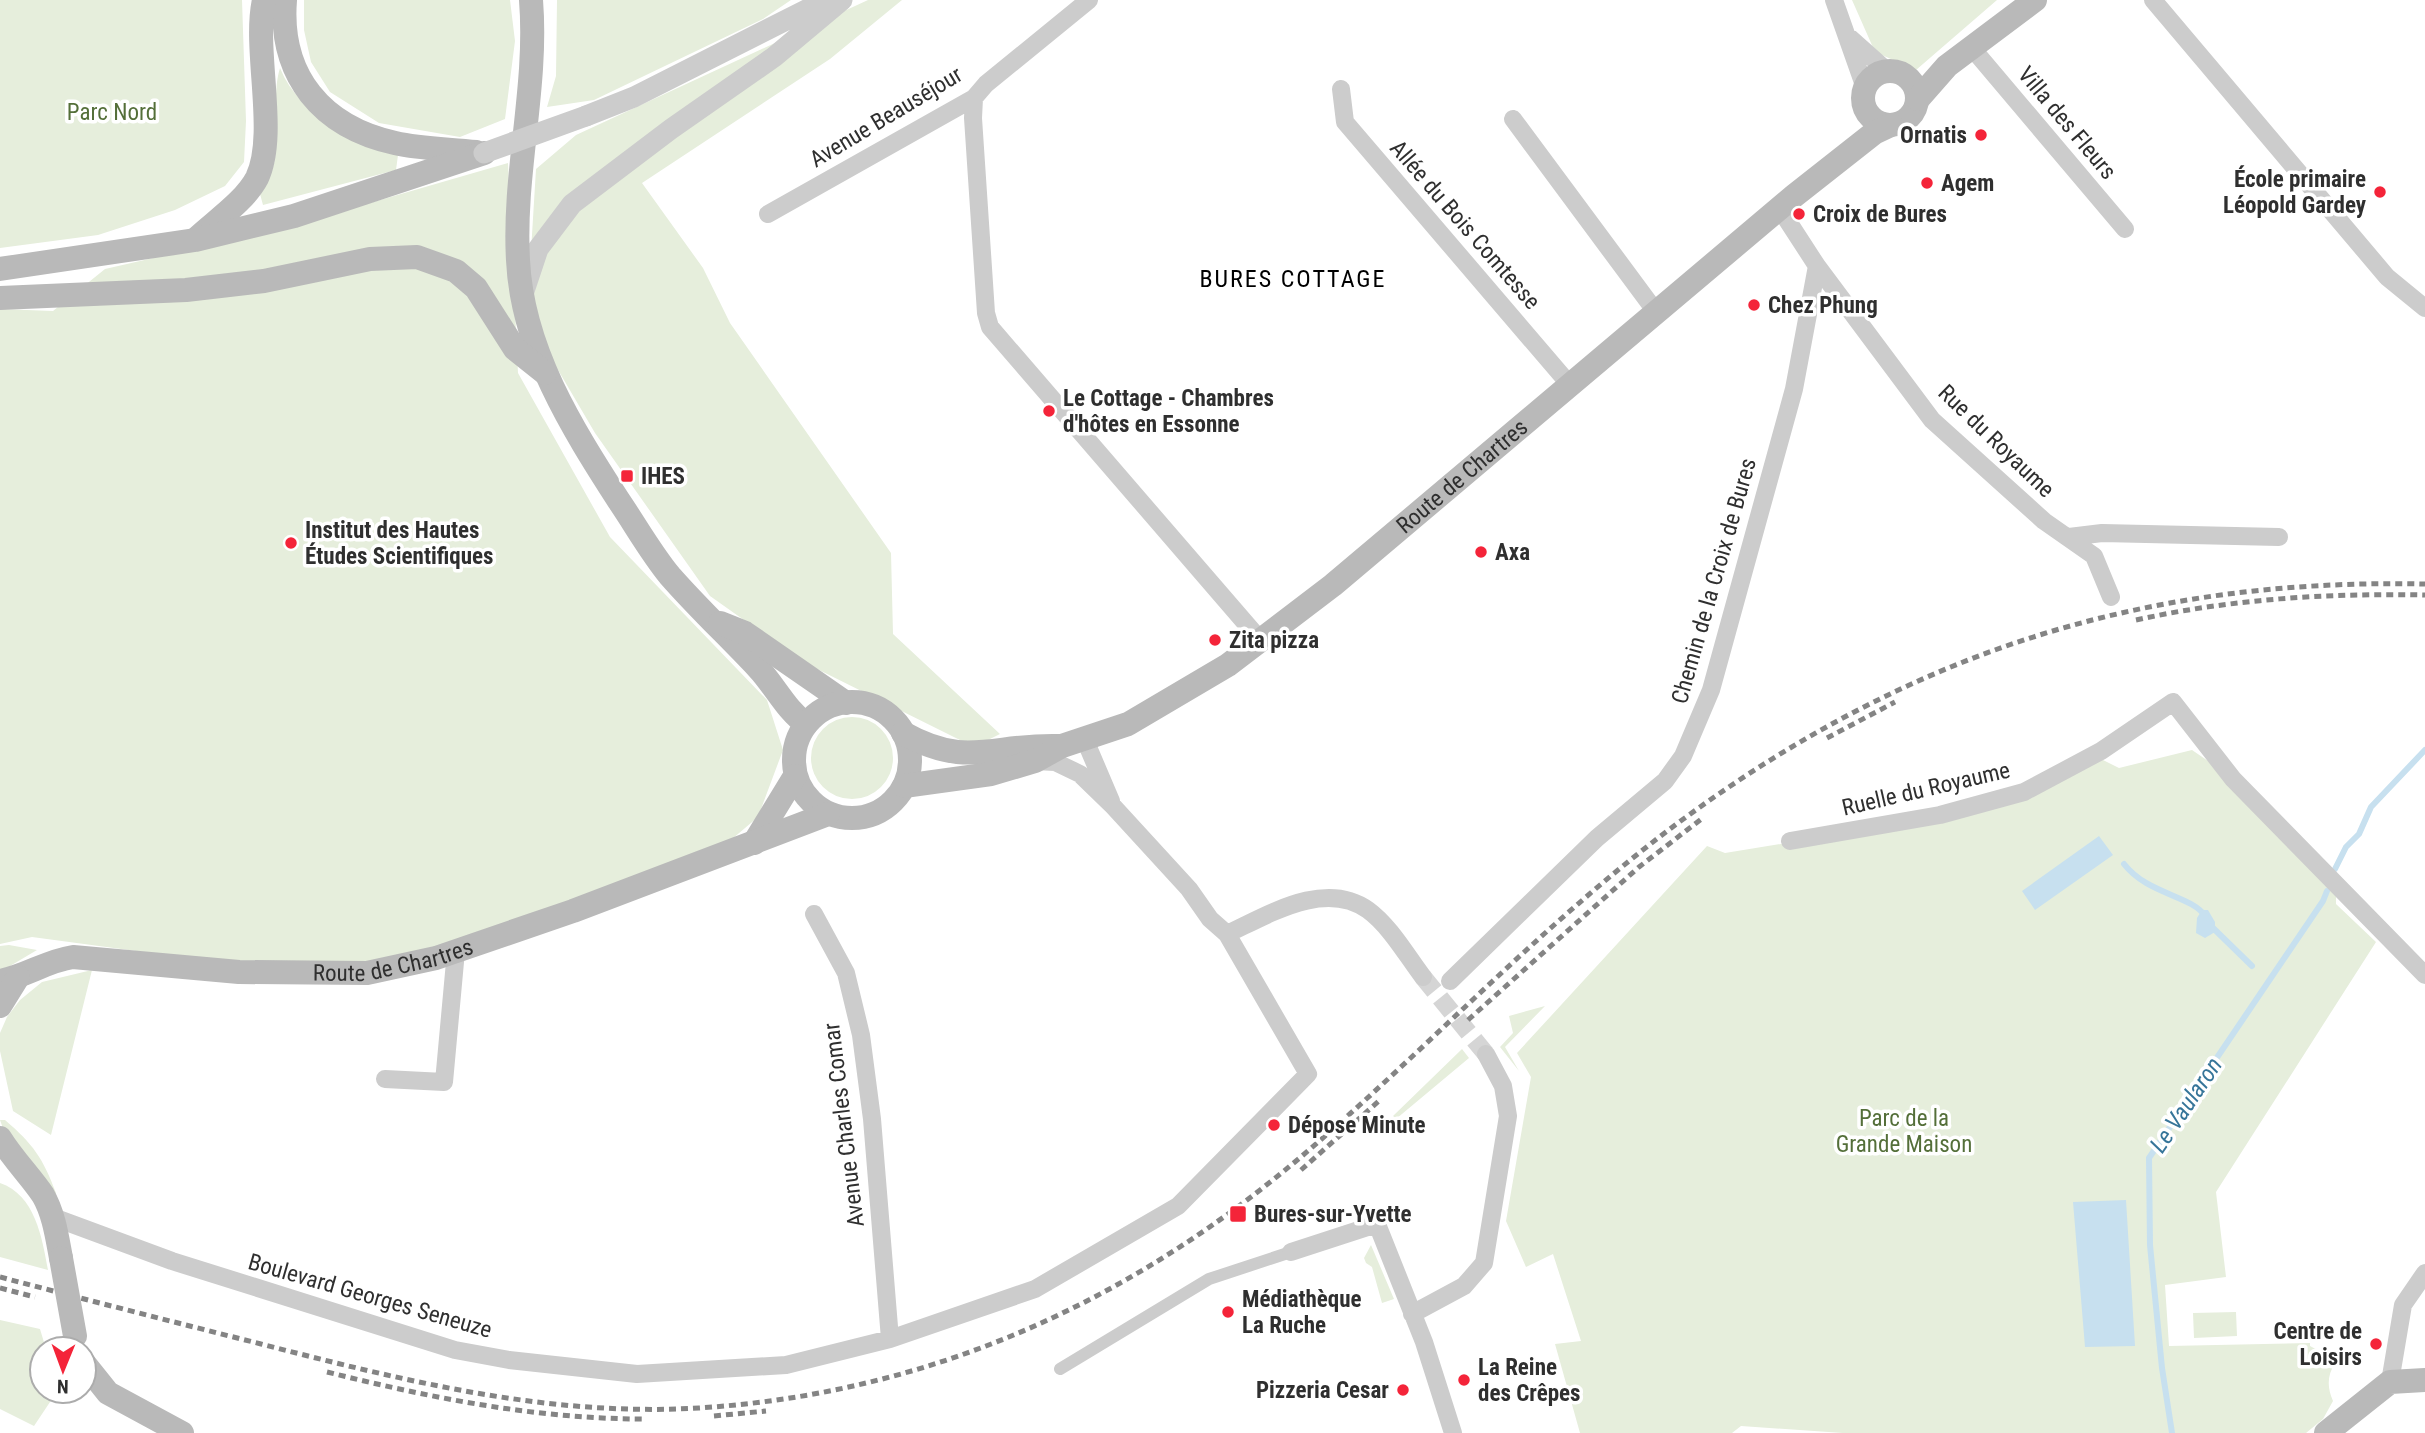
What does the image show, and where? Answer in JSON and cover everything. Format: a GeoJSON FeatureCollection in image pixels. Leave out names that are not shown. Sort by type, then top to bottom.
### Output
{"type":"FeatureCollection","features":[{"type":"Feature","properties":{"kind":"main road"},"geometry":{"type":"LineString","coordinates":[[195,240],[247,191],[257,177],[264,126],[264,0]]}},
{"type":"Feature","properties":{"kind":"main road"},"geometry":{"type":"LineString","coordinates":[[285,0],[288,56],[300,83],[317,103],[369,136],[397,144],[484,153]]}},
{"type":"Feature","properties":{"kind":"main road"},"geometry":{"type":"LineString","coordinates":[[531,0],[534,35],[518,215],[522,299],[546,373],[590,456],[668,573],[708,618],[759,668],[792,715],[806,724]]}},
{"type":"Feature","properties":{"kind":"main road"},"geometry":{"type":"LineString","coordinates":[[2004,22],[2022,0]]}},
{"type":"Feature","properties":{"kind":"main road"},"geometry":{"type":"LineString","coordinates":[[1947,66],[1872,78],[1864,97],[1871,118],[1891,125],[1907,120],[1918,99],[1947,66],[2035,0]]}},
{"type":"Feature","properties":{"kind":"main road"},"geometry":{"type":"LineString","coordinates":[[1896,73],[1914,85],[1918,99]]}},
{"type":"Feature","properties":{"kind":"main road","name":"Route de Chartres"},"geometry":{"type":"LineString","coordinates":[[1834,164],[1852,135],[1864,97]]}},
{"type":"Feature","properties":{"kind":"main road","name":"Route de Chartres"},"geometry":{"type":"LineString","coordinates":[[904,786],[991,774],[1035,761],[1074,743],[1114,730],[1162,706],[1261,641],[1333,585],[1834,164],[1874,133],[1891,125]]}},
{"type":"Feature","properties":{"kind":"main road"},"geometry":{"type":"LineString","coordinates":[[0,269],[195,240],[294,216],[484,153]]}},
{"type":"Feature","properties":{"kind":"main road"},"geometry":{"type":"LineString","coordinates":[[0,298],[86,297],[186,290],[264,281],[370,259],[417,257],[456,271],[476,288],[516,349],[546,373]]}},
{"type":"Feature","properties":{"kind":"main road"},"geometry":{"type":"LineString","coordinates":[[708,618],[744,633],[846,703]]}},
{"type":"Feature","properties":{"kind":"main road"},"geometry":{"type":"LineString","coordinates":[[846,703],[874,707],[891,718],[903,733],[910,760],[904,786],[894,801],[872,814],[845,818],[828,814],[807,799],[795,776],[794,749],[806,724],[831,706],[846,703]]}},
{"type":"Feature","properties":{"kind":"main road","name":"Route de Chartres"},"geometry":{"type":"LineString","coordinates":[[903,733],[934,749],[967,755],[1074,743]]}},
{"type":"Feature","properties":{"kind":"main road"},"geometry":{"type":"LineString","coordinates":[[754,843],[795,776]]}},
{"type":"Feature","properties":{"kind":"main road","name":"Route de Chartres"},"geometry":{"type":"LineString","coordinates":[[0,1006],[9,979],[49,961],[73,957],[239,972],[367,972],[456,951],[573,911],[828,814]]}},
{"type":"Feature","properties":{"kind":"main road"},"geometry":{"type":"LineString","coordinates":[[0,1138],[11,1168],[42,1194],[53,1217],[75,1335]]}},
{"type":"Feature","properties":{"kind":"main road"},"geometry":{"type":"LineString","coordinates":[[98,1380],[108,1393],[182,1433]]}},
{"type":"Feature","properties":{"kind":"main road"},"geometry":{"type":"LineString","coordinates":[[2326,1433],[2390,1382],[2425,1380]]}},
{"type":"Feature","properties":{"kind":"street"},"geometry":{"type":"LineString","coordinates":[[484,153],[634,97],[826,0]]}},
{"type":"Feature","properties":{"kind":"street"},"geometry":{"type":"LineString","coordinates":[[522,299],[538,249],[572,204],[671,129],[774,57],[842,0]]}},
{"type":"Feature","properties":{"kind":"street","name":"Avenue Beauséjour"},"geometry":{"type":"LineString","coordinates":[[768,214],[974,98],[986,84],[1089,0]]}},
{"type":"Feature","properties":{"kind":"street"},"geometry":{"type":"LineString","coordinates":[[1834,0],[1850,38],[1864,97]]}},
{"type":"Feature","properties":{"kind":"street"},"geometry":{"type":"LineString","coordinates":[[2153,0],[2387,277],[2425,308]]}},
{"type":"Feature","properties":{"kind":"street"},"geometry":{"type":"LineString","coordinates":[[1850,38],[1896,73]]}},
{"type":"Feature","properties":{"kind":"street","name":"Villa des Fleurs"},"geometry":{"type":"LineString","coordinates":[[1972,48],[2125,229]]}},
{"type":"Feature","properties":{"kind":"street","name":"Allée du Bois Comtesse"},"geometry":{"type":"LineString","coordinates":[[1340,89],[1345,122],[1570,385]]}},
{"type":"Feature","properties":{"kind":"street"},"geometry":{"type":"LineString","coordinates":[[974,98],[973,118],[986,313],[990,327],[1261,641]]}},
{"type":"Feature","properties":{"kind":"street"},"geometry":{"type":"LineString","coordinates":[[1513,119],[1656,313]]}},
{"type":"Feature","properties":{"kind":"street","name":"Rue du Royaume"},"geometry":{"type":"LineString","coordinates":[[1780,209],[1817,266],[1932,420],[2044,521],[2094,556],[2111,597]]}},
{"type":"Feature","properties":{"kind":"street","name":"Chemin de la Croix de Bures"},"geometry":{"type":"LineString","coordinates":[[1450,981],[1597,838],[1665,780],[1683,756],[1711,690],[1787,415],[1817,266]]}},
{"type":"Feature","properties":{"kind":"street"},"geometry":{"type":"LineString","coordinates":[[2069,537],[2102,533],[2279,537]]}},
{"type":"Feature","properties":{"kind":"street","name":"Ruelle du Royaume"},"geometry":{"type":"LineString","coordinates":[[1790,841],[1940,816],[2024,792],[2101,751],[2173,702],[2233,779],[2425,975]]}},
{"type":"Feature","properties":{"kind":"street"},"geometry":{"type":"LineString","coordinates":[[1074,743],[1112,804]]}},
{"type":"Feature","properties":{"kind":"street"},"geometry":{"type":"LineString","coordinates":[[1035,761],[1068,766],[1112,804],[1189,889],[1210,919],[1227,934],[1305,901],[1319,897],[1345,899],[1370,911],[1423,977]]}},
{"type":"Feature","properties":{"kind":"street","name":"Avenue Charles Comar"},"geometry":{"type":"LineString","coordinates":[[814,914],[846,973],[861,1035],[872,1119],[890,1339]]}},
{"type":"Feature","properties":{"kind":"street","name":"Boulevard Georges Seneuze"},"geometry":{"type":"LineString","coordinates":[[53,1217],[172,1261],[455,1350],[509,1360],[637,1374],[724,1371],[786,1365],[890,1339],[1035,1289],[1178,1206],[1308,1074],[1227,934]]}},
{"type":"Feature","properties":{"kind":"street"},"geometry":{"type":"LineString","coordinates":[[385,1079],[444,1082],[456,951]]}},
{"type":"Feature","properties":{"kind":"street"},"geometry":{"type":"LineString","coordinates":[[1412,1314],[1464,1286],[1484,1263],[1508,1116],[1503,1086],[1486,1054]]}},
{"type":"Feature","properties":{"kind":"street"},"geometry":{"type":"LineString","coordinates":[[1060,1369],[1209,1279],[1377,1224],[1424,1342],[1453,1433]]}},
{"type":"Feature","properties":{"kind":"street"},"geometry":{"type":"LineString","coordinates":[[2390,1382],[2403,1305],[2425,1273]]}},
{"type":"Feature","properties":{"kind":"green space","name":"Parc Nord"},"geometry":{"type":"Polygon","coordinates":[[[0,0],[242,0],[246,121],[244,162],[225,186],[175,210],[98,235],[0,248],[0,0]]]}},
{"type":"Feature","properties":{"kind":"green space"},"geometry":{"type":"Polygon","coordinates":[[[304,0],[510,0],[515,41],[505,119],[460,137],[379,123],[330,92],[311,62],[304,30],[304,0]]]}},
{"type":"Feature","properties":{"kind":"green space"},"geometry":{"type":"Polygon","coordinates":[[[557,0],[791,0],[763,19],[594,100],[547,107],[556,76],[557,0]]]}},
{"type":"Feature","properties":{"kind":"green space"},"geometry":{"type":"Polygon","coordinates":[[[868,0],[902,0],[830,59],[642,183],[703,268],[730,323],[891,553],[893,634],[1000,734],[974,747],[803,662],[710,596],[595,433],[527,317],[536,169],[576,135],[868,0]]]}},
{"type":"Feature","properties":{"kind":"green space"},"geometry":{"type":"Polygon","coordinates":[[[1852,0],[1997,0],[1916,70],[1875,52],[1852,0]]]}},
{"type":"Feature","properties":{"kind":"green space"},"geometry":{"type":"Polygon","coordinates":[[[280,68],[289,85],[314,112],[346,131],[398,155],[396,170],[263,205],[260,194],[275,158],[276,89],[280,68]]]}},
{"type":"Feature","properties":{"kind":"green space","name":"Institut des Hautes Études Scientifiques"},"geometry":{"type":"Polygon","coordinates":[[[508,163],[518,373],[610,537],[767,700],[783,750],[758,817],[725,845],[461,941],[362,963],[233,964],[32,937],[0,944],[0,309],[53,311],[105,269],[280,229],[508,163]]]}},
{"type":"Feature","properties":{"kind":"green space"},"geometry":{"type":"Polygon","coordinates":[[[844,717],[860,717],[875,724],[886,735],[893,750],[890,774],[881,787],[860,799],[844,799],[829,792],[818,781],[811,766],[811,750],[818,735],[829,724],[844,717]]]}},
{"type":"Feature","properties":{"kind":"green space","name":"Parc de la Grande Maison"},"geometry":{"type":"Polygon","coordinates":[[[2192,750],[2214,765],[2336,889],[2336,904],[2376,942],[2216,1192],[2226,1277],[2165,1285],[2169,1346],[2310,1343],[2310,1346],[2323,1353],[2328,1365],[2335,1363],[2329,1382],[2333,1401],[2323,1419],[2306,1433],[1843,1433],[1741,1426],[1732,1433],[1580,1433],[1555,1344],[1581,1341],[1553,1254],[1526,1267],[1506,1221],[1531,1077],[1517,1053],[1707,846],[1725,853],[1972,813],[2101,759],[2119,768],[2192,750]]]}},
{"type":"Feature","properties":{"kind":"green space"},"geometry":{"type":"Polygon","coordinates":[[[0,946],[37,950],[0,972],[0,946]]]}},
{"type":"Feature","properties":{"kind":"green space"},"geometry":{"type":"Polygon","coordinates":[[[92,970],[51,1135],[13,1111],[0,1051],[0,1033],[7,1017],[20,1000],[42,982],[92,970]]]}},
{"type":"Feature","properties":{"kind":"green space"},"geometry":{"type":"Polygon","coordinates":[[[1545,1006],[1505,1047],[1519,1071],[1500,1047],[1513,1033],[1509,1016],[1545,1006]]]}},
{"type":"Feature","properties":{"kind":"green space"},"geometry":{"type":"Polygon","coordinates":[[[1462,1049],[1469,1058],[1396,1119],[1393,1116],[1462,1049]]]}},
{"type":"Feature","properties":{"kind":"green space"},"geometry":{"type":"Polygon","coordinates":[[[0,1120],[5,1120],[36,1152],[56,1193],[55,1198],[5,1134],[0,1120]]]}},
{"type":"Feature","properties":{"kind":"green space"},"geometry":{"type":"Polygon","coordinates":[[[0,1183],[12,1189],[29,1207],[43,1244],[48,1270],[0,1257],[0,1183]]]}},
{"type":"Feature","properties":{"kind":"green space"},"geometry":{"type":"Polygon","coordinates":[[[1371,1245],[1394,1299],[1382,1303],[1372,1267],[1364,1258],[1371,1245]]]}},
{"type":"Feature","properties":{"kind":"green space"},"geometry":{"type":"Polygon","coordinates":[[[2236,1312],[2237,1336],[2194,1338],[2193,1313],[2236,1312]]]}},
{"type":"Feature","properties":{"kind":"green space"},"geometry":{"type":"Polygon","coordinates":[[[0,1320],[40,1329],[42,1335],[28,1335],[28,1405],[48,1405],[34,1426],[0,1409],[0,1320]]]}},
{"type":"Feature","properties":{"kind":"water"},"geometry":{"type":"Polygon","coordinates":[[[2099,836],[2113,855],[2035,910],[2022,891],[2099,836]]]}},
{"type":"Feature","properties":{"kind":"water"},"geometry":{"type":"Polygon","coordinates":[[[2202,910],[2208,910],[2215,922],[2215,932],[2205,938],[2196,933],[2197,918],[2202,910]]]}},
{"type":"Feature","properties":{"kind":"water"},"geometry":{"type":"Polygon","coordinates":[[[2126,1200],[2135,1346],[2085,1347],[2073,1202],[2126,1200]]]}},
{"type":"Feature","properties":{"kind":"waterway","name":"Le Vaularon"},"geometry":{"type":"LineString","coordinates":[[2335,869],[2346,847],[2359,834],[2371,807],[2425,750]]}},
{"type":"Feature","properties":{"kind":"waterway"},"geometry":{"type":"LineString","coordinates":[[2124,864],[2145,882],[2191,904],[2206,917]]}},
{"type":"Feature","properties":{"kind":"waterway","name":"Le Vaularon"},"geometry":{"type":"LineString","coordinates":[[2172,1433],[2162,1368],[2150,1245],[2149,1158],[2323,901],[2327,891]]}},
{"type":"Feature","properties":{"kind":"waterway"},"geometry":{"type":"LineString","coordinates":[[2211,926],[2252,966]]}},
{"type":"Feature","properties":{"kind":"tunnel"},"geometry":{"type":"LineString","coordinates":[[1423,977],[1486,1054]]}},
{"type":"Feature","properties":{"kind":"railway"},"geometry":{"type":"LineString","coordinates":[[0,1277],[369,1371],[532,1401],[588,1407],[699,1408],[785,1399],[868,1383],[948,1360],[1025,1330],[1100,1294],[1172,1252],[1242,1204],[1309,1150],[1538,939],[1633,858],[1682,820],[1768,762],[1854,712],[1943,670],[2033,637],[2126,612],[2222,595],[2321,586],[2425,584]]}},
{"type":"Feature","properties":{"kind":"railway"},"geometry":{"type":"LineString","coordinates":[[2136,620],[2244,602],[2352,595],[2425,595]]}},
{"type":"Feature","properties":{"kind":"railway"},"geometry":{"type":"LineString","coordinates":[[1827,738],[1895,702]]}},
{"type":"Feature","properties":{"kind":"railway"},"geometry":{"type":"LineString","coordinates":[[1468,1020],[1639,867],[1704,817]]}},
{"type":"Feature","properties":{"kind":"railway"},"geometry":{"type":"LineString","coordinates":[[1301,1170],[1380,1100]]}},
{"type":"Feature","properties":{"kind":"railway"},"geometry":{"type":"LineString","coordinates":[[0,1288],[35,1297]]}},
{"type":"Feature","properties":{"kind":"railway"},"geometry":{"type":"LineString","coordinates":[[327,1372],[406,1390],[524,1411],[644,1419]]}},
{"type":"Feature","properties":{"kind":"railway"},"geometry":{"type":"LineString","coordinates":[[714,1416],[766,1411]]}},
{"type":"Feature","properties":{"kind":"place","name":"Ornatis"},"geometry":{"type":"Point","coordinates":[1981,135]}},
{"type":"Feature","properties":{"kind":"place","name":"Agem"},"geometry":{"type":"Point","coordinates":[1927,183]}},
{"type":"Feature","properties":{"kind":"place","name":"École primaire Léopold Gardey"},"geometry":{"type":"Point","coordinates":[2380,192]}},
{"type":"Feature","properties":{"kind":"place","name":"Croix de Bures"},"geometry":{"type":"Point","coordinates":[1799,214]}},
{"type":"Feature","properties":{"kind":"place","name":"Chez Phung"},"geometry":{"type":"Point","coordinates":[1754,305]}},
{"type":"Feature","properties":{"kind":"place","name":"Le Cottage - Chambres d'hôtes en Essonne"},"geometry":{"type":"Point","coordinates":[1049,411]}},
{"type":"Feature","properties":{"kind":"place","name":"IHES"},"geometry":{"type":"Point","coordinates":[627,476]}},
{"type":"Feature","properties":{"kind":"place","name":"Institut des Hautes Études Scientifiques"},"geometry":{"type":"Point","coordinates":[291,543]}},
{"type":"Feature","properties":{"kind":"place","name":"Axa"},"geometry":{"type":"Point","coordinates":[1481,552]}},
{"type":"Feature","properties":{"kind":"place","name":"Zita pizza"},"geometry":{"type":"Point","coordinates":[1215,640]}},
{"type":"Feature","properties":{"kind":"place","name":"Dépose Minute"},"geometry":{"type":"Point","coordinates":[1274,1125]}},
{"type":"Feature","properties":{"kind":"place","name":"Bures-sur-Yvette"},"geometry":{"type":"Point","coordinates":[1238,1214]}},
{"type":"Feature","properties":{"kind":"place","name":"Médiathèque La Ruche"},"geometry":{"type":"Point","coordinates":[1228,1312]}},
{"type":"Feature","properties":{"kind":"place","name":"Centre de Loisirs"},"geometry":{"type":"Point","coordinates":[2376,1344]}},
{"type":"Feature","properties":{"kind":"place","name":"La Reine des Crêpes"},"geometry":{"type":"Point","coordinates":[1464,1380]}},
{"type":"Feature","properties":{"kind":"place","name":"Pizzeria Cesar"},"geometry":{"type":"Point","coordinates":[1403,1390]}},
{"type":"Feature","properties":{"kind":"district","name":"BURES COTTAGE"},"geometry":{"type":"Point","coordinates":[1293,279]}}]}
